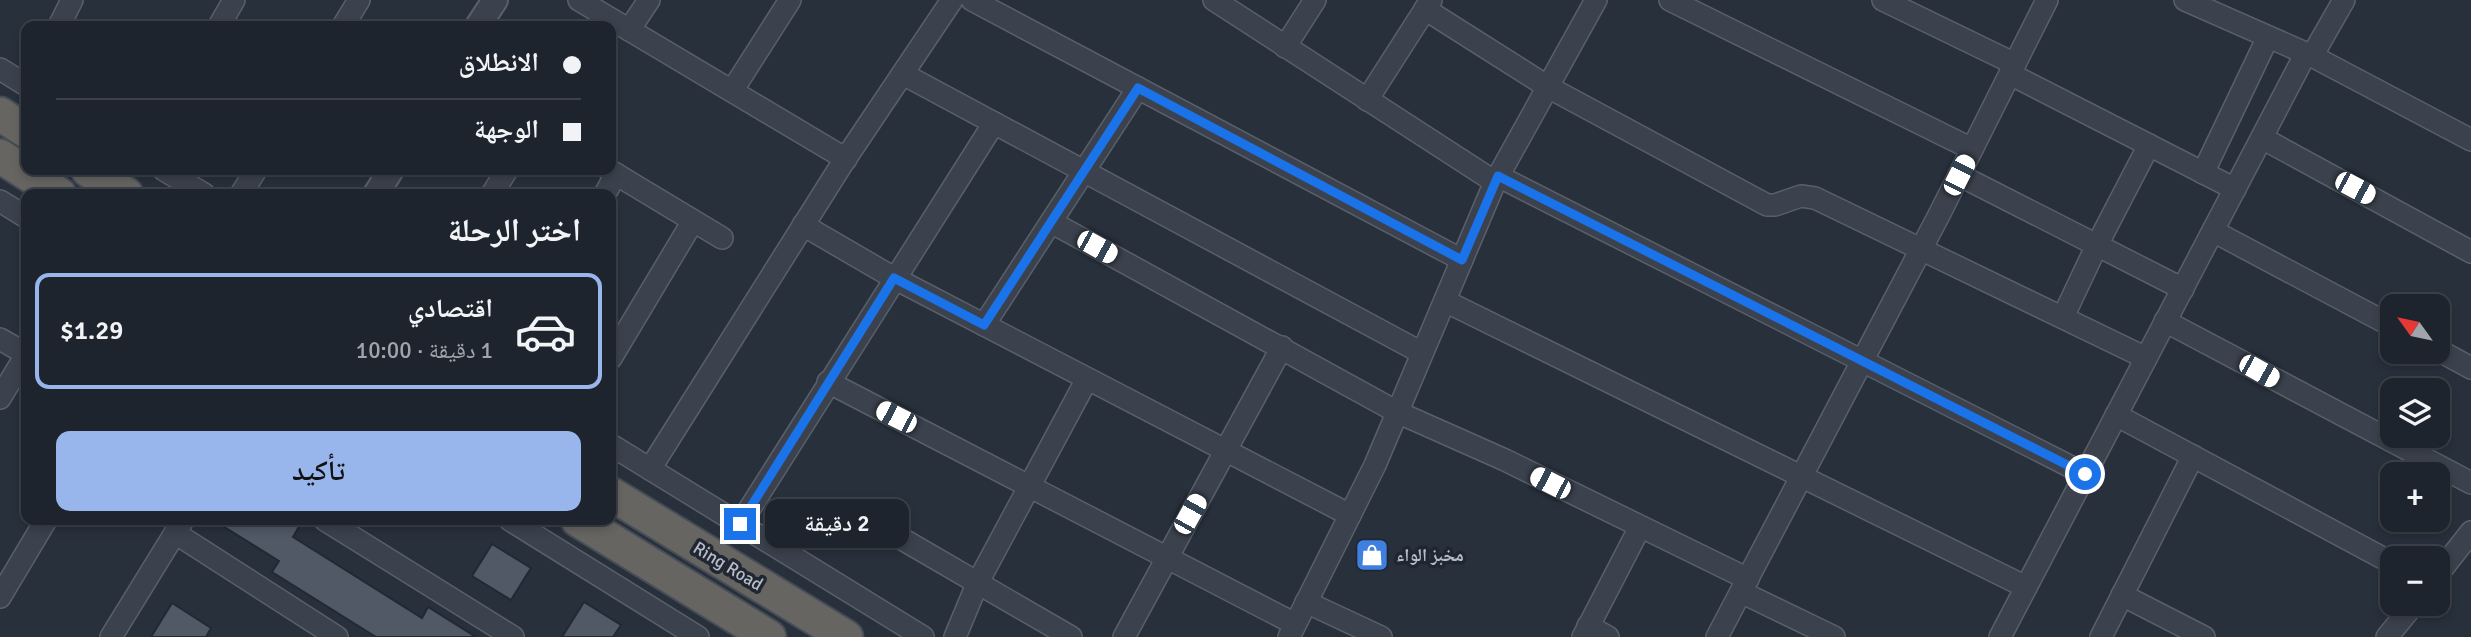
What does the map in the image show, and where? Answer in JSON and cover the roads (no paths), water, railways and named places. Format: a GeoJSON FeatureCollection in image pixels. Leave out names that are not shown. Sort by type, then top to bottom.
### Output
{"type":"FeatureCollection","features":[{"type":"Feature","properties":{"kind":"highway"},"geometry":{"type":"LineString","coordinates":[[0,114],[21,128]]}},
{"type":"Feature","properties":{"kind":"highway"},"geometry":{"type":"LineString","coordinates":[[0,156],[21,170]]}},
{"type":"Feature","properties":{"kind":"highway"},"geometry":{"type":"LineString","coordinates":[[30,175],[51,189]]}},
{"type":"Feature","properties":{"kind":"highway"},"geometry":{"type":"LineString","coordinates":[[96,175],[118,189]]}},
{"type":"Feature","properties":{"kind":"highway","name":"Ring Road"},"geometry":{"type":"LineString","coordinates":[[616,497],[846,637]]}},
{"type":"Feature","properties":{"kind":"highway"},"geometry":{"type":"LineString","coordinates":[[586,525],[769,637]]}},
{"type":"Feature","properties":{"kind":"street"},"geometry":{"type":"LineString","coordinates":[[62,21],[72,0]]}},
{"type":"Feature","properties":{"kind":"street"},"geometry":{"type":"LineString","coordinates":[[222,21],[234,0]]}},
{"type":"Feature","properties":{"kind":"street"},"geometry":{"type":"LineString","coordinates":[[346,21],[359,0]]}},
{"type":"Feature","properties":{"kind":"street"},"geometry":{"type":"LineString","coordinates":[[481,21],[495,0]]}},
{"type":"Feature","properties":{"kind":"street"},"geometry":{"type":"LineString","coordinates":[[579,0],[614,21]]}},
{"type":"Feature","properties":{"kind":"street"},"geometry":{"type":"LineString","coordinates":[[629,30],[649,0]]}},
{"type":"Feature","properties":{"kind":"street"},"geometry":{"type":"LineString","coordinates":[[732,91],[790,0]]}},
{"type":"Feature","properties":{"kind":"street"},"geometry":{"type":"LineString","coordinates":[[650,469],[803,225],[952,0]]}},
{"type":"Feature","properties":{"kind":"street"},"geometry":{"type":"LineString","coordinates":[[972,0],[1462,260]]}},
{"type":"Feature","properties":{"kind":"street"},"geometry":{"type":"LineString","coordinates":[[1214,0],[1367,100],[1496,179],[2085,474]]}},
{"type":"Feature","properties":{"kind":"street"},"geometry":{"type":"LineString","coordinates":[[1285,47],[1315,0]]}},
{"type":"Feature","properties":{"kind":"street"},"geometry":{"type":"LineString","coordinates":[[828,382],[1167,557],[1292,631],[1375,465],[1496,179],[1596,0]]}},
{"type":"Feature","properties":{"kind":"street"},"geometry":{"type":"LineString","coordinates":[[1670,0],[1972,149]]}},
{"type":"Feature","properties":{"kind":"street"},"geometry":{"type":"LineString","coordinates":[[1882,0],[2235,189]]}},
{"type":"Feature","properties":{"kind":"street"},"geometry":{"type":"LineString","coordinates":[[1717,637],[1922,248],[2047,0]]}},
{"type":"Feature","properties":{"kind":"street"},"geometry":{"type":"LineString","coordinates":[[2185,0],[2309,55],[2471,141]]}},
{"type":"Feature","properties":{"kind":"street"},"geometry":{"type":"LineString","coordinates":[[2000,637],[2262,138],[2344,0]]}},
{"type":"Feature","properties":{"kind":"street"},"geometry":{"type":"LineString","coordinates":[[1367,100],[1428,4],[1548,87],[1767,205],[1801,196],[1815,198],[2146,358]]}},
{"type":"Feature","properties":{"kind":"street"},"geometry":{"type":"LineString","coordinates":[[616,22],[846,159]]}},
{"type":"Feature","properties":{"kind":"street"},"geometry":{"type":"LineString","coordinates":[[2203,173],[2268,37]]}},
{"type":"Feature","properties":{"kind":"street"},"geometry":{"type":"LineString","coordinates":[[0,69],[21,82]]}},
{"type":"Feature","properties":{"kind":"street"},"geometry":{"type":"LineString","coordinates":[[903,74],[1422,353]]}},
{"type":"Feature","properties":{"kind":"street"},"geometry":{"type":"LineString","coordinates":[[984,325],[1138,88]]}},
{"type":"Feature","properties":{"kind":"street"},"geometry":{"type":"LineString","coordinates":[[740,524],[994,123]]}},
{"type":"Feature","properties":{"kind":"street"},"geometry":{"type":"LineString","coordinates":[[2262,138],[2471,251]]}},
{"type":"Feature","properties":{"kind":"street"},"geometry":{"type":"LineString","coordinates":[[2063,317],[2149,145]]}},
{"type":"Feature","properties":{"kind":"street"},"geometry":{"type":"LineString","coordinates":[[616,174],[722,239]]}},
{"type":"Feature","properties":{"kind":"street"},"geometry":{"type":"LineString","coordinates":[[172,175],[196,189]]}},
{"type":"Feature","properties":{"kind":"street"},"geometry":{"type":"LineString","coordinates":[[1959,175],[2183,289]]}},
{"type":"Feature","properties":{"kind":"street"},"geometry":{"type":"LineString","coordinates":[[0,201],[21,214]]}},
{"type":"Feature","properties":{"kind":"street"},"geometry":{"type":"LineString","coordinates":[[616,350],[693,221]]}},
{"type":"Feature","properties":{"kind":"street"},"geometry":{"type":"LineString","coordinates":[[1051,222],[1397,412],[1505,460],[1640,527],[1835,637]]}},
{"type":"Feature","properties":{"kind":"street"},"geometry":{"type":"LineString","coordinates":[[803,225],[894,278],[1350,515]]}},
{"type":"Feature","properties":{"kind":"street"},"geometry":{"type":"LineString","coordinates":[[2213,230],[2380,320]]}},
{"type":"Feature","properties":{"kind":"street"},"geometry":{"type":"LineString","coordinates":[[1445,300],[2026,587]]}},
{"type":"Feature","properties":{"kind":"street"},"geometry":{"type":"LineString","coordinates":[[2165,321],[2471,483]]}},
{"type":"Feature","properties":{"kind":"street"},"geometry":{"type":"LineString","coordinates":[[0,339],[21,352]]}},
{"type":"Feature","properties":{"kind":"street"},"geometry":{"type":"LineString","coordinates":[[1124,637],[1282,347]]}},
{"type":"Feature","properties":{"kind":"street"},"geometry":{"type":"LineString","coordinates":[[2450,357],[2471,368]]}},
{"type":"Feature","properties":{"kind":"street"},"geometry":{"type":"LineString","coordinates":[[0,398],[21,363]]}},
{"type":"Feature","properties":{"kind":"street"},"geometry":{"type":"LineString","coordinates":[[955,637],[978,582],[1087,379]]}},
{"type":"Feature","properties":{"kind":"street"},"geometry":{"type":"LineString","coordinates":[[2116,415],[2380,557]]}},
{"type":"Feature","properties":{"kind":"street"},"geometry":{"type":"LineString","coordinates":[[616,448],[923,637]]}},
{"type":"Feature","properties":{"kind":"street"},"geometry":{"type":"LineString","coordinates":[[2101,637],[2193,456]]}},
{"type":"Feature","properties":{"kind":"street"},"geometry":{"type":"LineString","coordinates":[[0,597],[43,525]]}},
{"type":"Feature","properties":{"kind":"street"},"geometry":{"type":"LineString","coordinates":[[333,525],[513,637]]}},
{"type":"Feature","properties":{"kind":"street"},"geometry":{"type":"LineString","coordinates":[[518,525],[698,637]]}},
{"type":"Feature","properties":{"kind":"street"},"geometry":{"type":"LineString","coordinates":[[111,637],[179,527],[337,637]]}},
{"type":"Feature","properties":{"kind":"street"},"geometry":{"type":"LineString","coordinates":[[1608,637],[1586,632],[1640,527]]}},
{"type":"Feature","properties":{"kind":"street"},"geometry":{"type":"LineString","coordinates":[[890,532],[1071,637]]}},
{"type":"Feature","properties":{"kind":"street"},"geometry":{"type":"LineString","coordinates":[[2450,559],[2471,532]]}},
{"type":"Feature","properties":{"kind":"street"},"geometry":{"type":"LineString","coordinates":[[2122,595],[2204,637]]}},
{"type":"Feature","properties":{"kind":"street"},"geometry":{"type":"LineString","coordinates":[[1306,602],[1381,637]]}},
{"type":"Feature","properties":{"kind":"street"},"geometry":{"type":"LineString","coordinates":[[2387,637],[2404,616]]}},
{"type":"Feature","properties":{"kind":"place","name":"مخبز الواء"},"geometry":{"type":"Point","coordinates":[1372,555]}}]}
